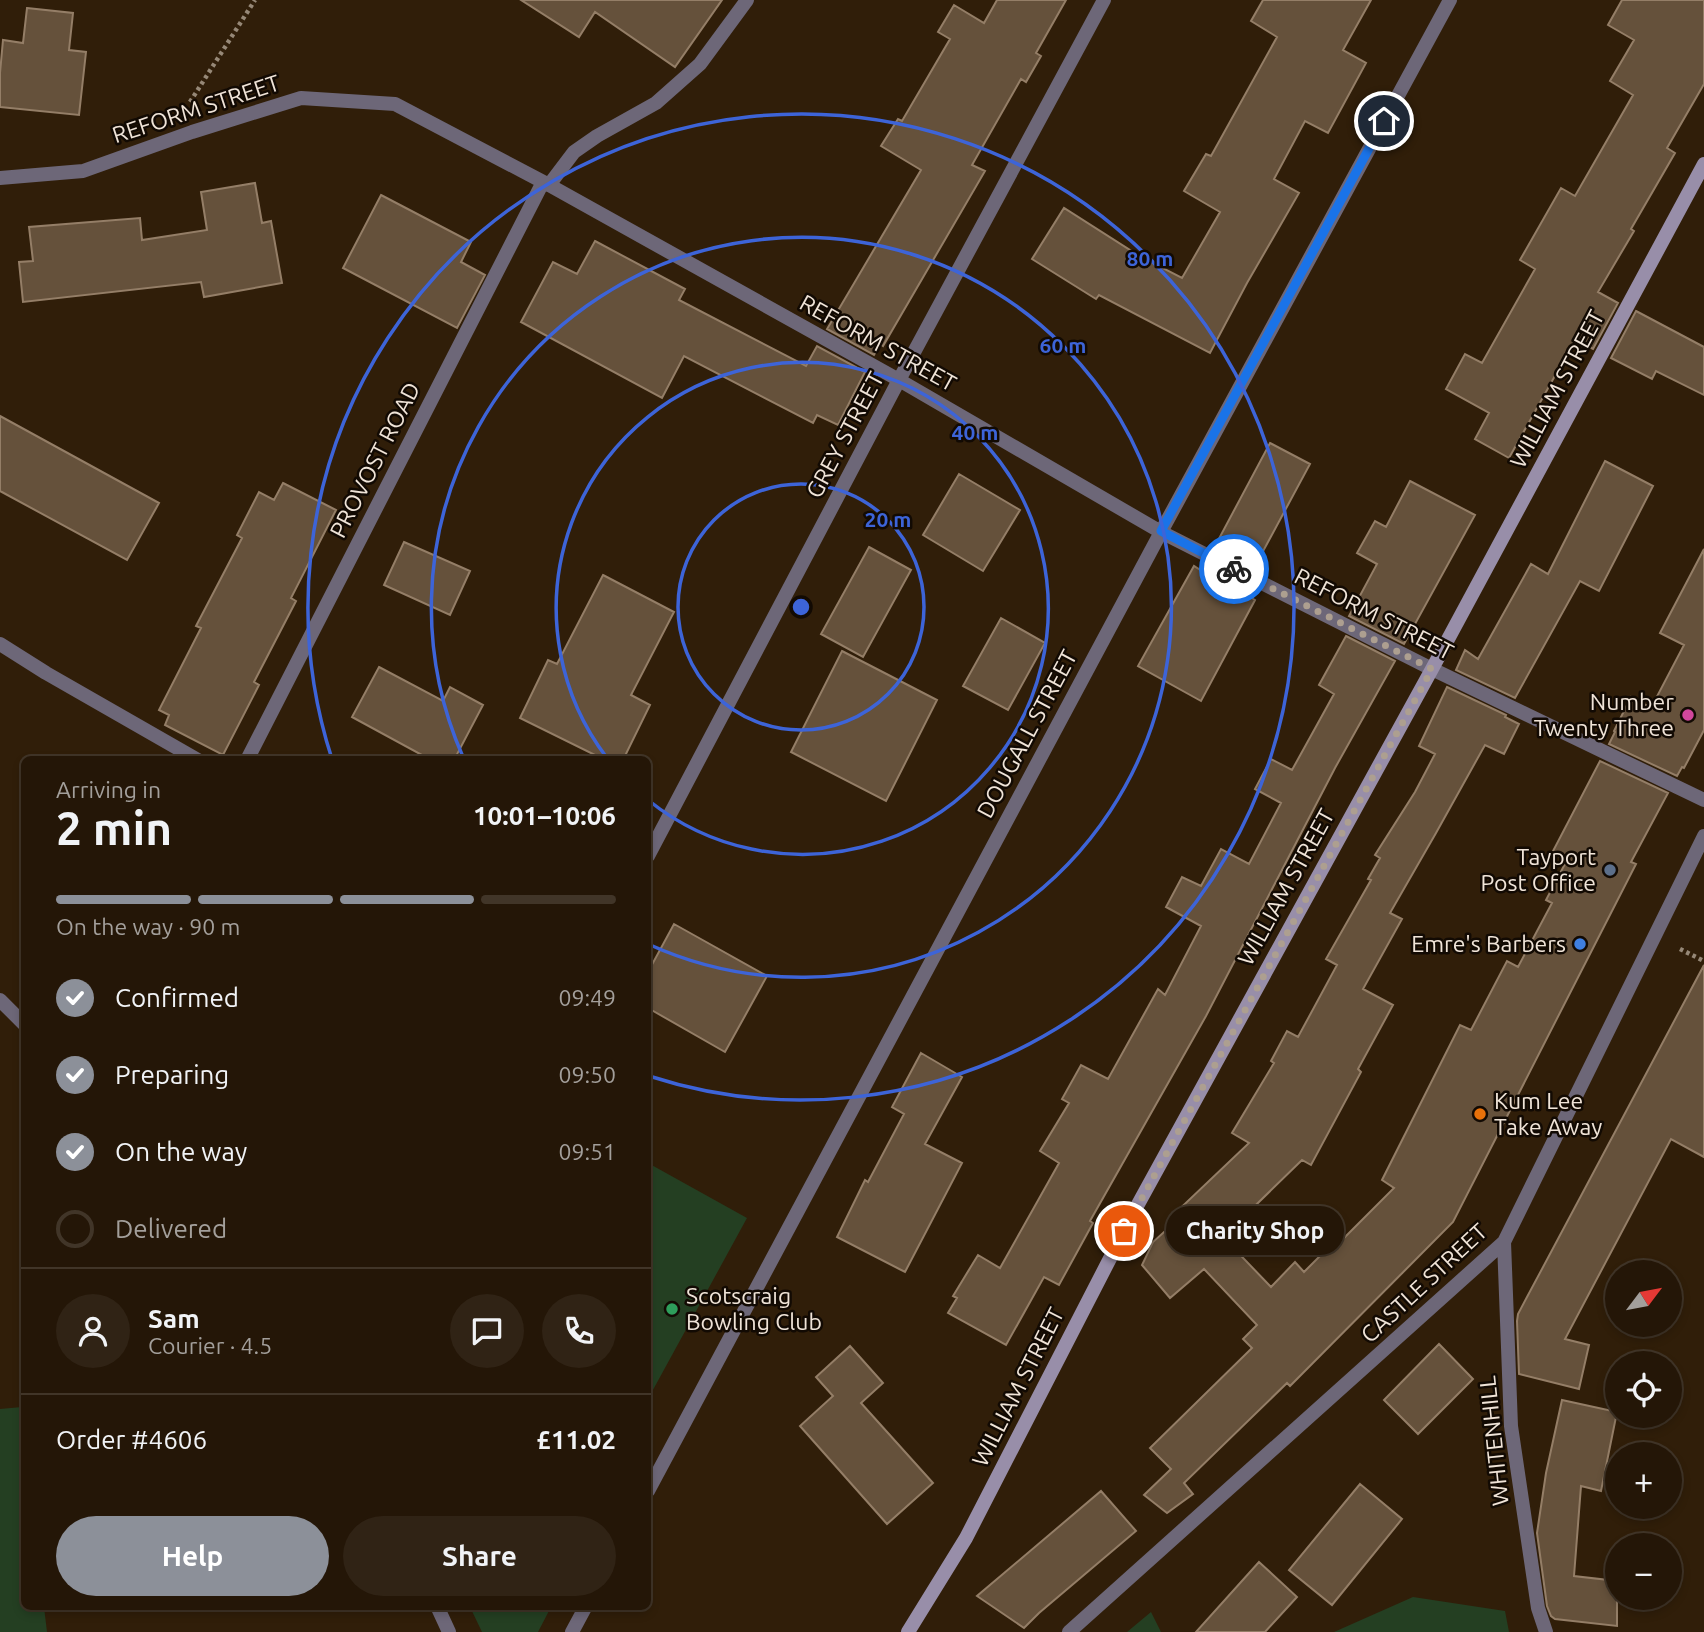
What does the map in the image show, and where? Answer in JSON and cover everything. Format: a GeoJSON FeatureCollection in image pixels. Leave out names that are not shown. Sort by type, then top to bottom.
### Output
{"type":"FeatureCollection","features":[{"type":"Feature","properties":{"kind":"main road","name":"WILLIAM STREET"},"geometry":{"type":"LineString","coordinates":[[908,1632],[966,1538],[1136,1208],[1432,669],[1704,164]]}},
{"type":"Feature","properties":{"kind":"street","name":"PROVOST ROAD"},"geometry":{"type":"LineString","coordinates":[[249,756],[546,184],[574,152],[597,135],[656,103],[700,64],[747,0]]}},
{"type":"Feature","properties":{"kind":"street","name":"GREY STREET"},"geometry":{"type":"LineString","coordinates":[[651,850],[899,380],[1104,0]]}},
{"type":"Feature","properties":{"kind":"street","name":"DOUGALL STREET"},"geometry":{"type":"LineString","coordinates":[[651,1485],[1161,531],[1450,0]]}},
{"type":"Feature","properties":{"kind":"street","name":"REFORM STREET"},"geometry":{"type":"LineString","coordinates":[[0,178],[83,171],[192,132],[301,98],[395,104],[546,184],[899,380],[1161,531],[1432,669],[1704,800]]}},
{"type":"Feature","properties":{"kind":"street"},"geometry":{"type":"LineString","coordinates":[[0,644],[191,756]]}},
{"type":"Feature","properties":{"kind":"street","name":"CASTLE STREET"},"geometry":{"type":"LineString","coordinates":[[1069,1632],[1504,1242],[1704,836]]}},
{"type":"Feature","properties":{"kind":"street"},"geometry":{"type":"LineString","coordinates":[[0,1000],[21,1021]]}},
{"type":"Feature","properties":{"kind":"street","name":"WHITENHILL"},"geometry":{"type":"LineString","coordinates":[[1504,1242],[1511,1426],[1538,1608],[1546,1632]]}},
{"type":"Feature","properties":{"kind":"street"},"geometry":{"type":"LineString","coordinates":[[439,1610],[449,1632]]}},
{"type":"Feature","properties":{"kind":"street"},"geometry":{"type":"LineString","coordinates":[[572,1632],[584,1610]]}},
{"type":"Feature","properties":{"kind":"path"},"geometry":{"type":"LineString","coordinates":[[164,143],[255,0]]}},
{"type":"Feature","properties":{"kind":"green space","name":"Scotscraig Bowling Club"},"geometry":{"type":"Polygon","coordinates":[[[651,1165],[747,1218],[651,1394],[651,1165]]]}},
{"type":"Feature","properties":{"kind":"green space"},"geometry":{"type":"Polygon","coordinates":[[[21,1407],[21,1610],[44,1610],[47,1632],[0,1632],[0,1409],[21,1407]]]}},
{"type":"Feature","properties":{"kind":"green space"},"geometry":{"type":"Polygon","coordinates":[[[1413,1597],[1505,1611],[1509,1632],[1334,1632],[1413,1597]]]}},
{"type":"Feature","properties":{"kind":"green space"},"geometry":{"type":"Polygon","coordinates":[[[471,1610],[549,1610],[538,1632],[482,1632],[471,1610]]]}},
{"type":"Feature","properties":{"kind":"green space"},"geometry":{"type":"Polygon","coordinates":[[[1151,1612],[1161,1632],[1127,1632],[1151,1612]]]}},
{"type":"Feature","properties":{"kind":"building"},"geometry":{"type":"Polygon","coordinates":[[[521,0],[722,0],[675,67],[595,12],[579,37],[521,0]]]}},
{"type":"Feature","properties":{"kind":"building"},"geometry":{"type":"Polygon","coordinates":[[[997,0],[1066,0],[1036,53],[1041,56],[1026,82],[1021,79],[972,165],[985,171],[883,346],[880,344],[874,355],[827,329],[921,170],[881,146],[898,119],[902,121],[950,39],[938,32],[954,5],[984,23],[997,0]]]}},
{"type":"Feature","properties":{"kind":"building"},"geometry":{"type":"Polygon","coordinates":[[[1263,0],[1371,0],[1343,50],[1366,63],[1328,133],[1305,121],[1274,179],[1299,193],[1210,353],[1099,295],[1096,299],[1032,259],[1064,208],[1141,257],[1182,278],[1220,212],[1184,191],[1206,154],[1211,156],[1277,37],[1251,21],[1263,0]]]}},
{"type":"Feature","properties":{"kind":"building"},"geometry":{"type":"Polygon","coordinates":[[[1622,0],[1704,0],[1704,84],[1667,148],[1675,153],[1598,292],[1618,303],[1593,349],[1575,340],[1509,458],[1475,439],[1489,413],[1446,389],[1465,354],[1482,363],[1535,269],[1520,260],[1561,188],[1575,196],[1633,95],[1610,81],[1634,40],[1608,25],[1622,0]]]}},
{"type":"Feature","properties":{"kind":"building"},"geometry":{"type":"Polygon","coordinates":[[[27,8],[73,13],[69,50],[86,52],[79,115],[0,107],[3,40],[23,43],[27,8]]]}},
{"type":"Feature","properties":{"kind":"building"},"geometry":{"type":"Polygon","coordinates":[[[255,183],[262,223],[271,221],[282,283],[204,297],[201,282],[23,302],[19,262],[33,261],[29,227],[140,218],[142,240],[207,230],[201,192],[255,183]]]}},
{"type":"Feature","properties":{"kind":"building"},"geometry":{"type":"Polygon","coordinates":[[[381,195],[471,242],[461,262],[485,275],[457,328],[343,268],[381,195]]]}},
{"type":"Feature","properties":{"kind":"building"},"geometry":{"type":"Polygon","coordinates":[[[595,241],[685,289],[679,300],[806,366],[817,346],[865,372],[838,425],[817,415],[813,423],[684,356],[662,398],[521,322],[553,262],[577,274],[595,241]]]}},
{"type":"Feature","properties":{"kind":"building"},"geometry":{"type":"Polygon","coordinates":[[[1636,311],[1704,347],[1704,395],[1656,371],[1652,379],[1611,358],[1636,311]]]}},
{"type":"Feature","properties":{"kind":"building"},"geometry":{"type":"Polygon","coordinates":[[[0,416],[159,503],[127,560],[0,491],[0,416]]]}},
{"type":"Feature","properties":{"kind":"building"},"geometry":{"type":"Polygon","coordinates":[[[1270,443],[1310,464],[1254,568],[1214,548],[1270,443]]]}},
{"type":"Feature","properties":{"kind":"building"},"geometry":{"type":"Polygon","coordinates":[[[1605,461],[1653,486],[1599,591],[1580,581],[1515,698],[1456,670],[1465,650],[1478,659],[1531,564],[1548,574],[1605,461]]]}},
{"type":"Feature","properties":{"kind":"building"},"geometry":{"type":"Polygon","coordinates":[[[959,474],[1020,510],[983,571],[923,535],[959,474]]]}},
{"type":"Feature","properties":{"kind":"building"},"geometry":{"type":"Polygon","coordinates":[[[1410,481],[1475,515],[1404,644],[1349,616],[1377,564],[1357,553],[1375,521],[1386,527],[1410,481]]]}},
{"type":"Feature","properties":{"kind":"building"},"geometry":{"type":"Polygon","coordinates":[[[283,483],[336,510],[291,598],[296,601],[254,682],[259,685],[223,755],[165,725],[169,715],[159,710],[201,628],[196,626],[242,538],[237,535],[259,492],[274,500],[283,483]]]}},
{"type":"Feature","properties":{"kind":"building"},"geometry":{"type":"Polygon","coordinates":[[[404,542],[470,571],[450,615],[384,585],[404,542]]]}},
{"type":"Feature","properties":{"kind":"building"},"geometry":{"type":"Polygon","coordinates":[[[869,547],[911,570],[863,657],[821,634],[869,547]]]}},
{"type":"Feature","properties":{"kind":"building"},"geometry":{"type":"Polygon","coordinates":[[[1704,549],[1704,730],[1677,776],[1609,744],[1631,697],[1651,708],[1684,645],[1660,633],[1704,549]]]}},
{"type":"Feature","properties":{"kind":"building"},"geometry":{"type":"Polygon","coordinates":[[[1205,565],[1245,585],[1242,592],[1255,600],[1201,701],[1138,666],[1194,566],[1202,571],[1205,565]]]}},
{"type":"Feature","properties":{"kind":"building"},"geometry":{"type":"Polygon","coordinates":[[[603,575],[674,612],[631,695],[650,705],[625,756],[597,756],[520,718],[548,660],[557,664],[603,575]]]}},
{"type":"Feature","properties":{"kind":"building"},"geometry":{"type":"Polygon","coordinates":[[[1001,618],[1045,643],[1008,710],[963,686],[1001,618]]]}},
{"type":"Feature","properties":{"kind":"building"},"geometry":{"type":"Polygon","coordinates":[[[1346,636],[1395,661],[1335,768],[1206,1016],[1090,1221],[1093,1223],[1059,1285],[1044,1277],[1006,1345],[948,1313],[957,1298],[953,1296],[978,1255],[1000,1268],[1059,1163],[1040,1151],[1069,1103],[1062,1099],[1081,1065],[1108,1079],[1158,989],[1165,995],[1201,926],[1166,907],[1182,877],[1201,886],[1221,849],[1249,864],[1281,803],[1255,789],[1271,759],[1292,770],[1334,694],[1319,685],[1346,636]]]}},
{"type":"Feature","properties":{"kind":"building"},"geometry":{"type":"Polygon","coordinates":[[[842,651],[937,700],[886,801],[791,752],[842,651]]]}},
{"type":"Feature","properties":{"kind":"building"},"geometry":{"type":"Polygon","coordinates":[[[379,667],[443,701],[450,687],[483,705],[456,756],[424,756],[352,717],[379,667]]]}},
{"type":"Feature","properties":{"kind":"building"},"geometry":{"type":"Polygon","coordinates":[[[1447,687],[1519,724],[1504,754],[1485,745],[1390,913],[1402,919],[1363,989],[1393,1005],[1311,1165],[1302,1160],[1223,1237],[1271,1287],[1295,1262],[1304,1272],[1340,1236],[1343,1239],[1394,1188],[1382,1180],[1460,1025],[1471,1030],[1507,961],[1518,967],[1552,903],[1546,900],[1567,860],[1552,853],[1600,761],[1668,793],[1631,862],[1636,864],[1453,1222],[1290,1386],[1287,1383],[1184,1483],[1193,1494],[1167,1513],[1144,1495],[1171,1469],[1150,1448],[1252,1348],[1243,1339],[1257,1325],[1204,1269],[1170,1298],[1142,1265],[1153,1242],[1174,1223],[1170,1218],[1249,1143],[1232,1133],[1274,1063],[1271,1061],[1287,1031],[1298,1037],[1337,965],[1326,959],[1371,880],[1368,879],[1380,858],[1375,855],[1415,792],[1435,754],[1419,746],[1447,687]]]}},
{"type":"Feature","properties":{"kind":"building"},"geometry":{"type":"Polygon","coordinates":[[[674,924],[767,976],[725,1052],[651,1010],[651,966],[674,924]]]}},
{"type":"Feature","properties":{"kind":"building"},"geometry":{"type":"Polygon","coordinates":[[[1704,965],[1704,1157],[1671,1139],[1605,1260],[1565,1339],[1589,1345],[1579,1389],[1519,1374],[1518,1314],[1704,965]]]}},
{"type":"Feature","properties":{"kind":"building"},"geometry":{"type":"Polygon","coordinates":[[[921,1053],[962,1077],[925,1144],[962,1163],[905,1272],[837,1237],[865,1180],[868,1182],[904,1114],[892,1107],[921,1053]]]}},
{"type":"Feature","properties":{"kind":"building"},"geometry":{"type":"Polygon","coordinates":[[[1439,1344],[1473,1379],[1418,1434],[1384,1400],[1439,1344]]]}},
{"type":"Feature","properties":{"kind":"building"},"geometry":{"type":"Polygon","coordinates":[[[850,1346],[883,1383],[861,1403],[933,1483],[887,1524],[800,1426],[833,1396],[816,1377],[850,1346]]]}},
{"type":"Feature","properties":{"kind":"building"},"geometry":{"type":"Polygon","coordinates":[[[1562,1400],[1605,1409],[1605,1428],[1614,1428],[1611,1442],[1605,1442],[1605,1471],[1601,1491],[1581,1486],[1574,1576],[1605,1580],[1605,1610],[1617,1610],[1617,1626],[1555,1619],[1551,1616],[1547,1606],[1537,1533],[1546,1473],[1562,1400]]]}},
{"type":"Feature","properties":{"kind":"building"},"geometry":{"type":"Polygon","coordinates":[[[1360,1484],[1402,1519],[1332,1605],[1289,1570],[1360,1484]]]}},
{"type":"Feature","properties":{"kind":"building"},"geometry":{"type":"Polygon","coordinates":[[[1101,1491],[1136,1531],[1024,1628],[977,1596],[1101,1491]]]}},
{"type":"Feature","properties":{"kind":"building"},"geometry":{"type":"Polygon","coordinates":[[[1259,1562],[1297,1597],[1265,1632],[1196,1632],[1259,1562]]]}},
{"type":"Feature","properties":{"kind":"way so far"},"geometry":{"type":"LineString","coordinates":[[1124,1231],[1432,669],[1234,569]]}},
{"type":"Feature","properties":{"kind":"place","name":"Number Twenty Three"},"geometry":{"type":"Point","coordinates":[1688,715]}},
{"type":"Feature","properties":{"kind":"place","name":"Tayport Post Office"},"geometry":{"type":"Point","coordinates":[1610,870]}},
{"type":"Feature","properties":{"kind":"place","name":"Emre's Barbers"},"geometry":{"type":"Point","coordinates":[1580,944]}},
{"type":"Feature","properties":{"kind":"place","name":"Kum Lee Take Away"},"geometry":{"type":"Point","coordinates":[1480,1114]}},
{"type":"Feature","properties":{"kind":"place","name":"Charity Shop"},"geometry":{"type":"Point","coordinates":[1124,1231]}},
{"type":"Feature","properties":{"kind":"place","name":"Scotscraig Bowling Club"},"geometry":{"type":"Point","coordinates":[672,1309]}},
{"type":"Feature","properties":{"kind":"route"},"geometry":{"type":"LineString","coordinates":[[1234,569],[1161,531],[1384,121]]}}]}
